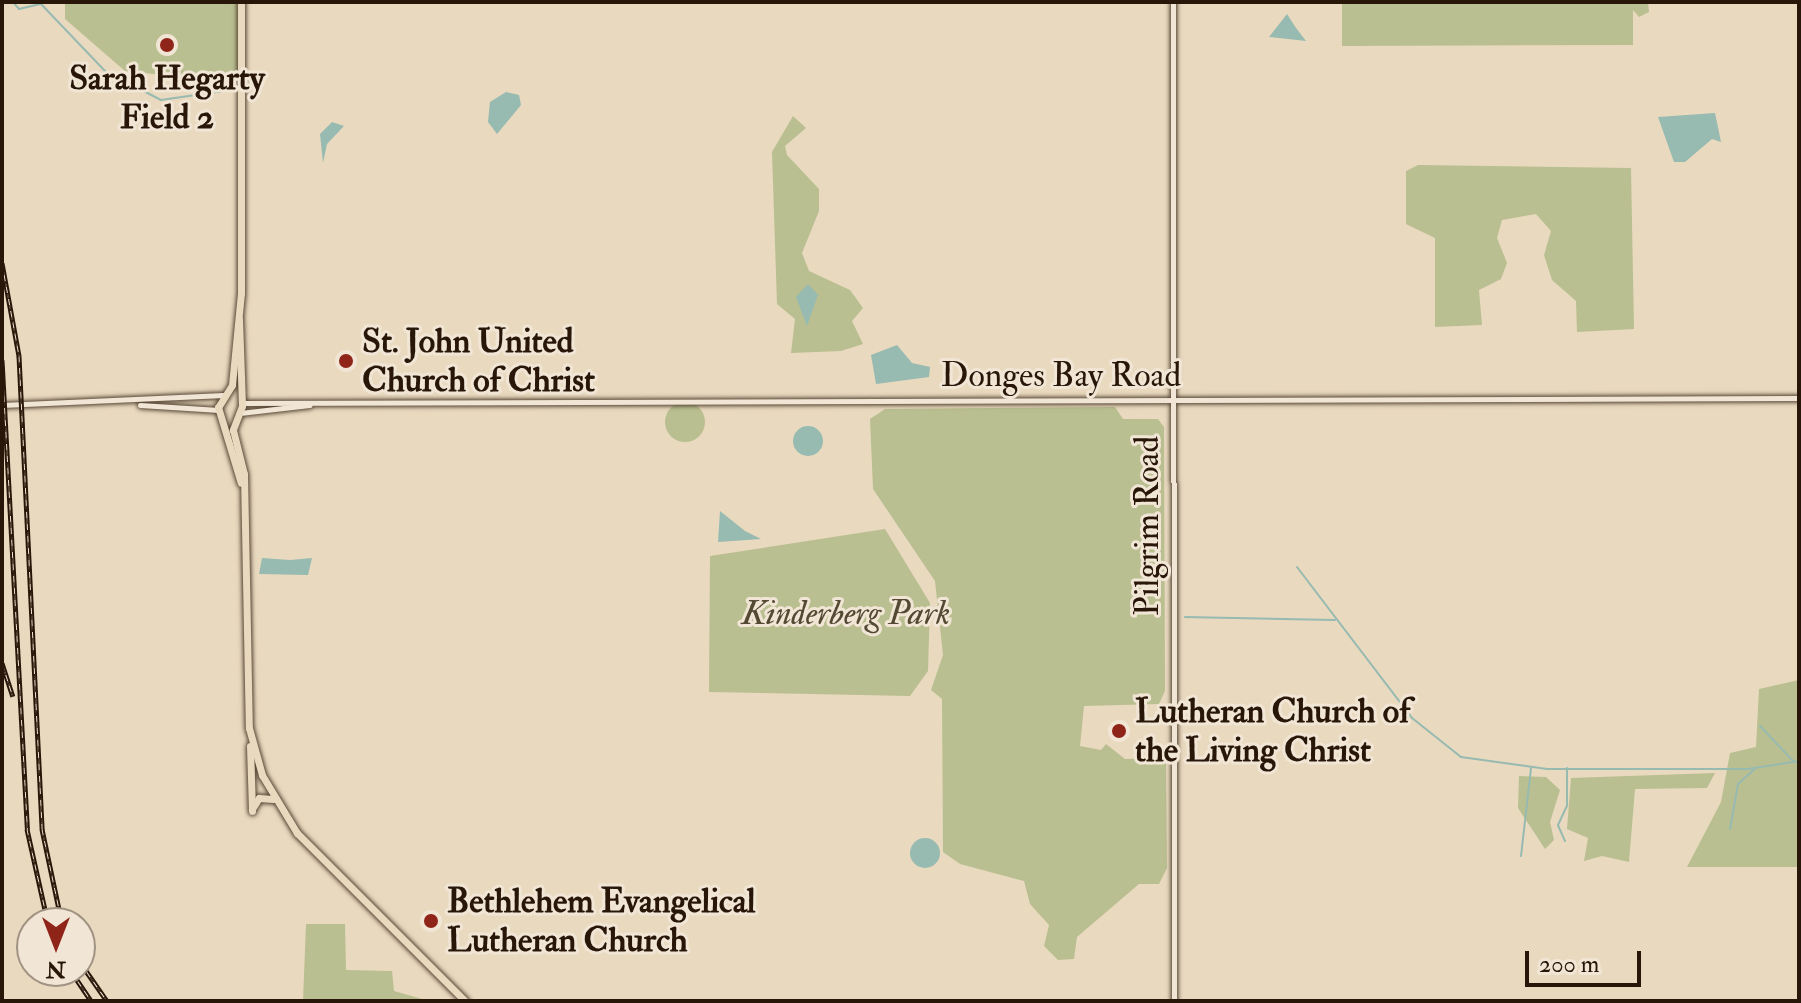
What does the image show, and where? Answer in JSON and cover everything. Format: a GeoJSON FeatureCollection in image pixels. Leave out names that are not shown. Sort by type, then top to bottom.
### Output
{"type":"FeatureCollection","features":[{"type":"Feature","properties":{"kind":"main road"},"geometry":{"type":"LineString","coordinates":[[241,2],[241,400],[238,415],[244,497],[252,811],[259,798],[273,799]]}},
{"type":"Feature","properties":{"kind":"main road"},"geometry":{"type":"LineString","coordinates":[[239,319],[225,395],[219,411],[244,497]]}},
{"type":"Feature","properties":{"kind":"main road"},"geometry":{"type":"LineString","coordinates":[[225,395],[241,400]]}},
{"type":"Feature","properties":{"kind":"main road"},"geometry":{"type":"LineString","coordinates":[[219,411],[238,415]]}},
{"type":"Feature","properties":{"kind":"main road"},"geometry":{"type":"LineString","coordinates":[[249,728],[273,799],[297,833],[465,1001]]}},
{"type":"Feature","properties":{"kind":"street","name":"Pilgrim Road"},"geometry":{"type":"LineString","coordinates":[[1173,2],[1174,1001]]}},
{"type":"Feature","properties":{"kind":"street"},"geometry":{"type":"LineString","coordinates":[[135,404],[225,395]]}},
{"type":"Feature","properties":{"kind":"street","name":"Donges Bay Road"},"geometry":{"type":"LineString","coordinates":[[241,400],[323,403],[1799,398]]}},
{"type":"Feature","properties":{"kind":"street","name":"Donges Bay Road"},"geometry":{"type":"LineString","coordinates":[[238,415],[323,403]]}},
{"type":"Feature","properties":{"kind":"street"},"geometry":{"type":"LineString","coordinates":[[2,405],[135,404],[219,411]]}},
{"type":"Feature","properties":{"kind":"green space"},"geometry":{"type":"Polygon","coordinates":[[[65,2],[241,2],[241,73],[202,79],[125,71],[65,19],[65,2]]]}},
{"type":"Feature","properties":{"kind":"green space"},"geometry":{"type":"Polygon","coordinates":[[[1342,2],[1648,2],[1649,12],[1639,17],[1633,10],[1633,45],[1342,46],[1342,2]]]}},
{"type":"Feature","properties":{"kind":"green space"},"geometry":{"type":"Polygon","coordinates":[[[793,116],[806,128],[785,146],[787,155],[819,189],[819,211],[802,253],[809,271],[850,290],[863,308],[852,321],[863,344],[841,351],[791,353],[795,319],[777,304],[772,152],[793,116]]]}},
{"type":"Feature","properties":{"kind":"green space"},"geometry":{"type":"Polygon","coordinates":[[[1418,165],[1631,168],[1634,329],[1577,332],[1576,301],[1552,280],[1544,255],[1551,231],[1536,214],[1502,220],[1497,238],[1507,263],[1501,279],[1479,290],[1482,325],[1435,327],[1435,238],[1406,224],[1406,171],[1418,165]]]}},
{"type":"Feature","properties":{"kind":"green space"},"geometry":{"type":"Polygon","coordinates":[[[685,402],[699,408],[705,422],[699,436],[685,442],[671,436],[665,422],[671,408],[685,402]]]}},
{"type":"Feature","properties":{"kind":"green space"},"geometry":{"type":"Polygon","coordinates":[[[1115,407],[1123,419],[1158,419],[1164,427],[1165,691],[1159,704],[1084,706],[1080,746],[1101,750],[1106,744],[1125,759],[1166,758],[1167,868],[1159,884],[1139,884],[1077,937],[1074,959],[1058,960],[1044,946],[1049,925],[1030,904],[1024,881],[960,864],[943,852],[942,699],[931,690],[943,655],[935,581],[873,489],[870,419],[885,409],[1115,407]]]}},
{"type":"Feature","properties":{"kind":"green space","name":"Kinderberg Park"},"geometry":{"type":"Polygon","coordinates":[[[885,529],[930,603],[928,671],[910,696],[709,692],[710,556],[885,529]]]}},
{"type":"Feature","properties":{"kind":"green space"},"geometry":{"type":"Polygon","coordinates":[[[1799,680],[1799,867],[1687,867],[1721,802],[1730,753],[1756,747],[1759,689],[1799,680]]]}},
{"type":"Feature","properties":{"kind":"green space"},"geometry":{"type":"Polygon","coordinates":[[[1715,773],[1707,788],[1635,789],[1629,862],[1602,856],[1584,861],[1588,838],[1567,829],[1571,778],[1715,773]]]}},
{"type":"Feature","properties":{"kind":"green space"},"geometry":{"type":"Polygon","coordinates":[[[1519,776],[1546,777],[1560,790],[1550,822],[1554,840],[1545,849],[1518,808],[1519,776]]]}},
{"type":"Feature","properties":{"kind":"green space"},"geometry":{"type":"Polygon","coordinates":[[[306,924],[345,924],[346,970],[392,971],[394,991],[429,1001],[303,1001],[306,924]]]}},
{"type":"Feature","properties":{"kind":"water"},"geometry":{"type":"Polygon","coordinates":[[[1287,14],[1296,28],[1306,41],[1269,37],[1287,14]]]}},
{"type":"Feature","properties":{"kind":"water"},"geometry":{"type":"Polygon","coordinates":[[[506,92],[519,95],[521,105],[497,134],[488,122],[490,102],[506,92]]]}},
{"type":"Feature","properties":{"kind":"water"},"geometry":{"type":"Polygon","coordinates":[[[1715,113],[1721,142],[1712,139],[1685,162],[1674,162],[1658,117],[1715,113]]]}},
{"type":"Feature","properties":{"kind":"water"},"geometry":{"type":"Polygon","coordinates":[[[332,122],[344,126],[327,144],[323,163],[320,134],[332,122]]]}},
{"type":"Feature","properties":{"kind":"water"},"geometry":{"type":"Polygon","coordinates":[[[808,284],[818,295],[807,326],[796,297],[808,284]]]}},
{"type":"Feature","properties":{"kind":"water"},"geometry":{"type":"Polygon","coordinates":[[[897,345],[912,363],[930,367],[929,377],[876,384],[871,355],[897,345]]]}},
{"type":"Feature","properties":{"kind":"water"},"geometry":{"type":"Polygon","coordinates":[[[808,426],[819,430],[823,441],[819,452],[808,456],[797,452],[793,441],[797,430],[808,426]]]}},
{"type":"Feature","properties":{"kind":"water"},"geometry":{"type":"Polygon","coordinates":[[[720,511],[745,531],[761,539],[718,542],[720,511]]]}},
{"type":"Feature","properties":{"kind":"water"},"geometry":{"type":"Polygon","coordinates":[[[262,558],[312,558],[308,575],[259,574],[262,558]]]}},
{"type":"Feature","properties":{"kind":"water"},"geometry":{"type":"Polygon","coordinates":[[[925,838],[936,842],[940,853],[936,864],[925,868],[914,864],[910,853],[914,842],[925,838]]]}},
{"type":"Feature","properties":{"kind":"waterway"},"geometry":{"type":"LineString","coordinates":[[13,2],[19,9],[41,4],[105,71],[161,100],[237,89]]}},
{"type":"Feature","properties":{"kind":"waterway"},"geometry":{"type":"LineString","coordinates":[[1297,567],[1412,718],[1461,757],[1547,769],[1748,769],[1799,761]]}},
{"type":"Feature","properties":{"kind":"waterway"},"geometry":{"type":"LineString","coordinates":[[1185,617],[1335,620]]}},
{"type":"Feature","properties":{"kind":"waterway"},"geometry":{"type":"LineString","coordinates":[[1760,726],[1794,762]]}},
{"type":"Feature","properties":{"kind":"waterway"},"geometry":{"type":"LineString","coordinates":[[1521,856],[1531,768]]}},
{"type":"Feature","properties":{"kind":"waterway"},"geometry":{"type":"LineString","coordinates":[[1565,841],[1558,825],[1567,806],[1567,768]]}},
{"type":"Feature","properties":{"kind":"waterway"},"geometry":{"type":"LineString","coordinates":[[1730,829],[1738,784],[1756,768]]}},
{"type":"Feature","properties":{"kind":"railway"},"geometry":{"type":"LineString","coordinates":[[2,263],[19,356],[42,829],[59,907]]}},
{"type":"Feature","properties":{"kind":"railway"},"geometry":{"type":"LineString","coordinates":[[2,360],[27,829],[44,907]]}},
{"type":"Feature","properties":{"kind":"railway"},"geometry":{"type":"LineString","coordinates":[[2,663],[13,696]]}},
{"type":"Feature","properties":{"kind":"railway"},"geometry":{"type":"LineString","coordinates":[[96,985],[107,1001]]}},
{"type":"Feature","properties":{"kind":"railway"},"geometry":{"type":"LineString","coordinates":[[82,987],[91,1001]]}},
{"type":"Feature","properties":{"kind":"place","name":"Sarah Hegarty Field 2"},"geometry":{"type":"Point","coordinates":[167,45]}},
{"type":"Feature","properties":{"kind":"place","name":"St. John United Church of Christ"},"geometry":{"type":"Point","coordinates":[346,361]}},
{"type":"Feature","properties":{"kind":"place","name":"Lutheran Church of the Living Christ"},"geometry":{"type":"Point","coordinates":[1119,731]}},
{"type":"Feature","properties":{"kind":"place","name":"Bethlehem Evangelical Lutheran Church"},"geometry":{"type":"Point","coordinates":[431,921]}}]}
